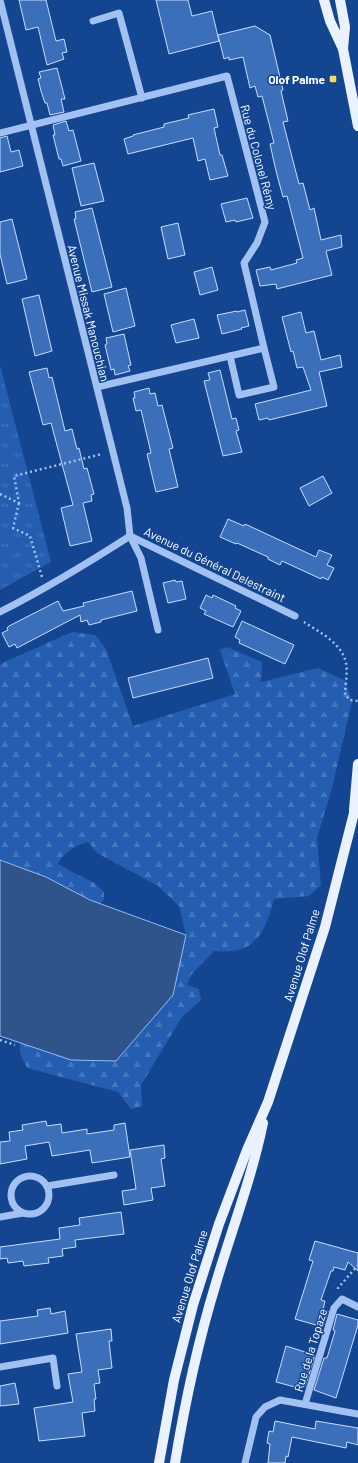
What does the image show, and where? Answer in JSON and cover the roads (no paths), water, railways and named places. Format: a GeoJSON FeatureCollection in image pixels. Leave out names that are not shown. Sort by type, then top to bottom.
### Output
{"type":"FeatureCollection","features":[{"type":"Feature","properties":{"kind":"main road"},"geometry":{"type":"LineString","coordinates":[[324,0],[330,21],[343,49],[358,126]]}},
{"type":"Feature","properties":{"kind":"main road"},"geometry":{"type":"LineString","coordinates":[[340,0],[345,27],[343,49]]}},
{"type":"Feature","properties":{"kind":"main road","name":"Avenue Olof Palme"},"geometry":{"type":"LineString","coordinates":[[354,814],[358,764]]}},
{"type":"Feature","properties":{"kind":"main road","name":"Avenue Olof Palme"},"geometry":{"type":"LineString","coordinates":[[159,1463],[174,1380],[193,1306],[218,1224],[247,1150],[268,1102],[325,927],[358,802]]}},
{"type":"Feature","properties":{"kind":"main road","name":"Avenue Olof Palme"},"geometry":{"type":"LineString","coordinates":[[175,1463],[186,1399],[199,1344],[258,1149],[268,1102]]}},
{"type":"Feature","properties":{"kind":"street","name":"Avenue Missak Manouchian"},"geometry":{"type":"LineString","coordinates":[[0,0],[127,508],[130,536],[141,558],[158,630]]}},
{"type":"Feature","properties":{"kind":"street"},"geometry":{"type":"LineString","coordinates":[[93,21],[119,14],[142,98]]}},
{"type":"Feature","properties":{"kind":"street","name":"Rue du Colonel Rémy"},"geometry":{"type":"LineString","coordinates":[[0,133],[227,76],[265,222],[257,243],[244,263],[274,387],[239,395],[230,356]]}},
{"type":"Feature","properties":{"kind":"street"},"geometry":{"type":"LineString","coordinates":[[97,387],[264,348]]}},
{"type":"Feature","properties":{"kind":"street","name":"Avenue du Général Delestraint"},"geometry":{"type":"LineString","coordinates":[[0,612],[86,565],[130,536],[295,616]]}},
{"type":"Feature","properties":{"kind":"street"},"geometry":{"type":"LineString","coordinates":[[47,1186],[114,1174]]}},
{"type":"Feature","properties":{"kind":"street"},"geometry":{"type":"LineString","coordinates":[[26,1176],[32,1176],[43,1181],[47,1186],[48,1199],[46,1204],[36,1213],[24,1213],[18,1210],[11,1200],[10,1194],[15,1182],[26,1176]]}},
{"type":"Feature","properties":{"kind":"street"},"geometry":{"type":"LineString","coordinates":[[0,1217],[24,1213]]}},
{"type":"Feature","properties":{"kind":"street","name":"Rue de la Topaze"},"geometry":{"type":"LineString","coordinates":[[305,1404],[334,1308],[342,1299],[358,1306]]}},
{"type":"Feature","properties":{"kind":"street"},"geometry":{"type":"LineString","coordinates":[[0,1367],[53,1358],[57,1386]]}},
{"type":"Feature","properties":{"kind":"street"},"geometry":{"type":"LineString","coordinates":[[245,1463],[256,1417],[265,1407],[280,1400],[358,1414]]}},
{"type":"Feature","properties":{"kind":"place","name":"Olof Palme"},"geometry":{"type":"Point","coordinates":[333,79]}}]}
